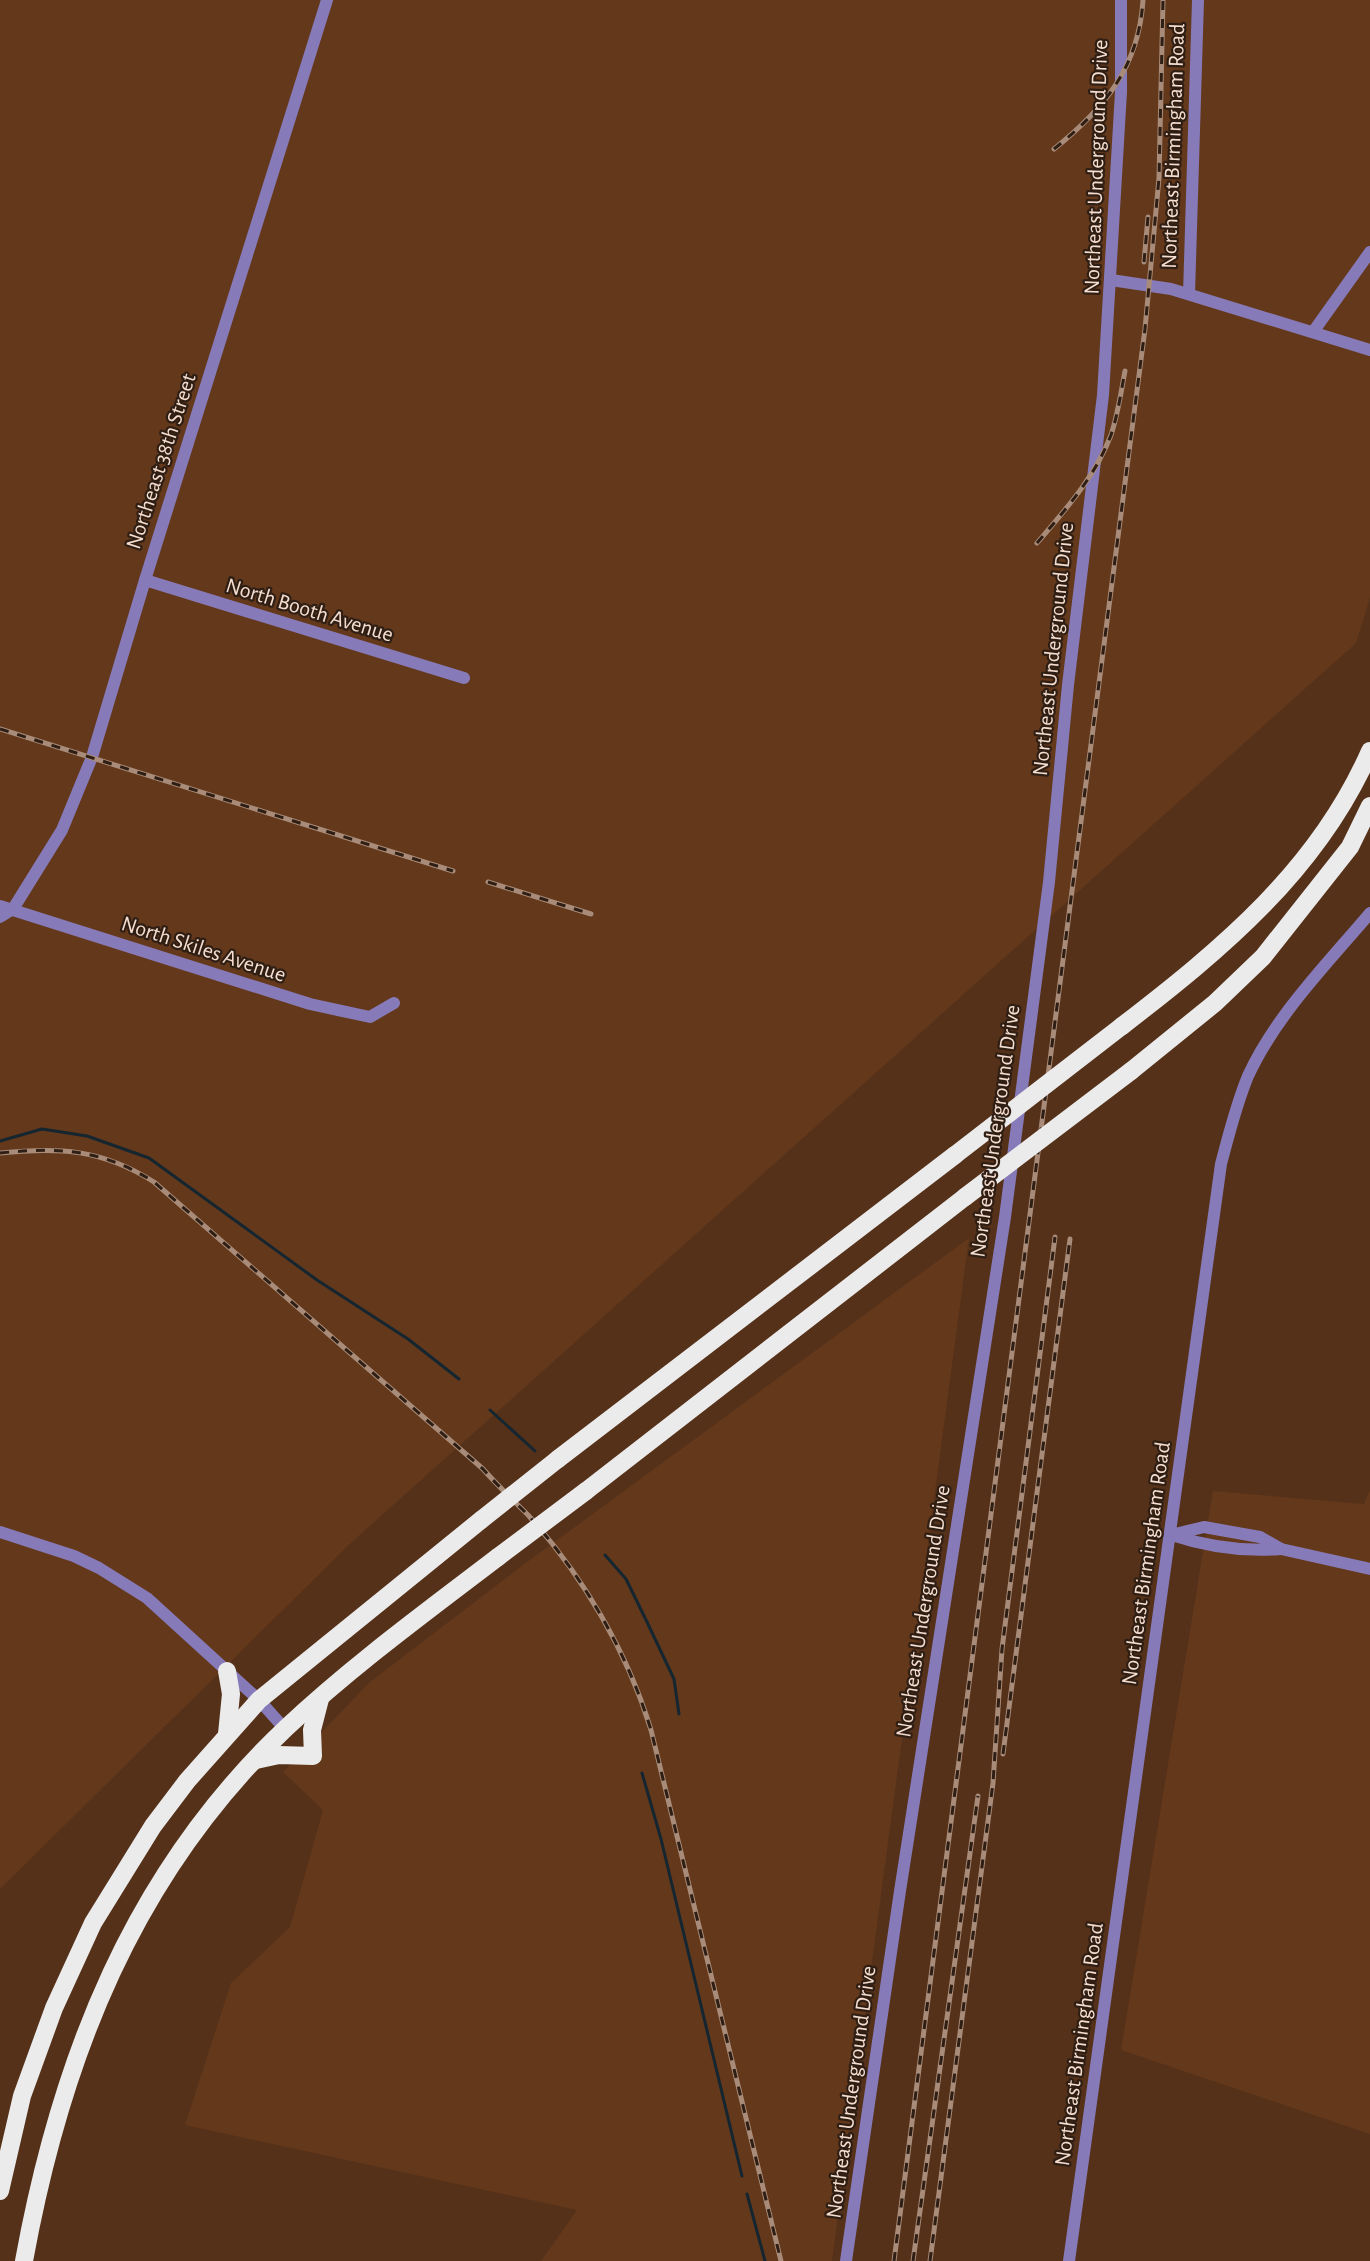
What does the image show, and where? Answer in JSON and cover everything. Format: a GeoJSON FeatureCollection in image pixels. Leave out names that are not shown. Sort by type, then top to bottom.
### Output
{"type":"FeatureCollection","features":[{"type":"Feature","properties":{"kind":"highway"},"geometry":{"type":"LineString","coordinates":[[0,2191],[27,2080],[46,2026],[76,1957],[132,1858],[187,1780],[226,1734],[259,1700],[558,1459],[1200,966],[1260,910],[1316,845],[1360,773],[1370,751]]}},
{"type":"Feature","properties":{"kind":"highway"},"geometry":{"type":"LineString","coordinates":[[24,2261],[59,2107],[77,2052],[114,1965],[150,1900],[181,1852],[256,1760],[285,1729],[359,1663],[1131,1071],[1215,1003],[1263,957],[1350,847],[1370,806]]}},
{"type":"Feature","properties":{"kind":"highway"},"geometry":{"type":"LineString","coordinates":[[226,1671],[231,1694],[230,1719],[226,1734]]}},
{"type":"Feature","properties":{"kind":"highway"},"geometry":{"type":"LineString","coordinates":[[256,1760],[296,1754],[313,1756],[314,1713],[320,1698]]}},
{"type":"Feature","properties":{"kind":"street","name":"Northeast 38th Street"},"geometry":{"type":"LineString","coordinates":[[0,916],[13,909],[36,875],[72,809],[92,757],[145,580],[327,0]]}},
{"type":"Feature","properties":{"kind":"street","name":"Northeast Underground Drive"},"geometry":{"type":"LineString","coordinates":[[846,2261],[902,1879],[1005,1217],[1049,882],[1068,685],[1103,395],[1112,280],[1121,92],[1121,0]]}},
{"type":"Feature","properties":{"kind":"street","name":"Northeast Birmingham Road"},"geometry":{"type":"LineString","coordinates":[[1189,294],[1198,0]]}},
{"type":"Feature","properties":{"kind":"street"},"geometry":{"type":"LineString","coordinates":[[1312,332],[1370,252]]}},
{"type":"Feature","properties":{"kind":"street"},"geometry":{"type":"LineString","coordinates":[[1112,280],[1172,289],[1370,350]]}},
{"type":"Feature","properties":{"kind":"street","name":"North Booth Avenue"},"geometry":{"type":"LineString","coordinates":[[145,580],[464,678]]}},
{"type":"Feature","properties":{"kind":"street","name":"North Skiles Avenue"},"geometry":{"type":"LineString","coordinates":[[0,906],[310,1004],[370,1017],[394,1003]]}},
{"type":"Feature","properties":{"kind":"street","name":"Northeast Birmingham Road"},"geometry":{"type":"LineString","coordinates":[[1069,2261],[1221,1164],[1233,1118],[1249,1074],[1298,998],[1370,913]]}},
{"type":"Feature","properties":{"kind":"street"},"geometry":{"type":"LineString","coordinates":[[1171,1534],[1204,1527],[1260,1537],[1281,1549],[1370,1569]]}},
{"type":"Feature","properties":{"kind":"street"},"geometry":{"type":"LineString","coordinates":[[0,1532],[74,1556],[127,1584],[147,1598],[259,1700],[285,1729]]}},
{"type":"Feature","properties":{"kind":"street"},"geometry":{"type":"LineString","coordinates":[[1171,1534],[1206,1546],[1256,1551],[1281,1549]]}},
{"type":"Feature","properties":{"kind":"shaded area"},"geometry":{"type":"Polygon","coordinates":[[[0,0],[1370,0],[1370,598],[1356,643],[353,1541],[0,1889],[0,0]]]}},
{"type":"Feature","properties":{"kind":"shaded area"},"geometry":{"type":"Polygon","coordinates":[[[969,1238],[832,2261],[541,2261],[577,2210],[185,2125],[231,1983],[290,1927],[323,1810],[283,1772],[370,1682],[527,1562],[969,1238]]]}},
{"type":"Feature","properties":{"kind":"shaded area"},"geometry":{"type":"Polygon","coordinates":[[[1370,1490],[1370,2134],[1121,2050],[1213,1491],[1364,1504],[1370,1490]]]}},
{"type":"Feature","properties":{"kind":"waterway"},"geometry":{"type":"LineString","coordinates":[[0,1141],[42,1129],[87,1136],[149,1158],[317,1280],[408,1339],[459,1379]]}},
{"type":"Feature","properties":{"kind":"waterway"},"geometry":{"type":"LineString","coordinates":[[490,1410],[535,1451]]}},
{"type":"Feature","properties":{"kind":"waterway"},"geometry":{"type":"LineString","coordinates":[[605,1555],[626,1579],[674,1679],[679,1714]]}},
{"type":"Feature","properties":{"kind":"waterway"},"geometry":{"type":"LineString","coordinates":[[642,1773],[661,1839],[742,2176]]}},
{"type":"Feature","properties":{"kind":"waterway"},"geometry":{"type":"LineString","coordinates":[[747,2194],[765,2261]]}},
{"type":"Feature","properties":{"kind":"railway"},"geometry":{"type":"LineString","coordinates":[[1054,149],[1088,118],[1116,85],[1134,46],[1143,0]]}},
{"type":"Feature","properties":{"kind":"railway"},"geometry":{"type":"LineString","coordinates":[[894,2261],[1145,329],[1159,178],[1163,0]]}},
{"type":"Feature","properties":{"kind":"railway"},"geometry":{"type":"LineString","coordinates":[[1144,262],[1148,217]]}},
{"type":"Feature","properties":{"kind":"railway"},"geometry":{"type":"LineString","coordinates":[[1037,543],[1059,518],[1097,465],[1116,419],[1125,371]]}},
{"type":"Feature","properties":{"kind":"railway"},"geometry":{"type":"LineString","coordinates":[[0,729],[453,871]]}},
{"type":"Feature","properties":{"kind":"railway"},"geometry":{"type":"LineString","coordinates":[[488,882],[591,914]]}},
{"type":"Feature","properties":{"kind":"railway"},"geometry":{"type":"LineString","coordinates":[[0,1153],[42,1150],[80,1153],[116,1163],[154,1182],[483,1469],[528,1515],[567,1563],[616,1643],[651,1730],[781,2261]]}},
{"type":"Feature","properties":{"kind":"railway"},"geometry":{"type":"LineString","coordinates":[[930,2261],[993,1783],[1002,1649],[1055,1237]]}},
{"type":"Feature","properties":{"kind":"railway"},"geometry":{"type":"LineString","coordinates":[[1003,1754],[1070,1239]]}},
{"type":"Feature","properties":{"kind":"railway"},"geometry":{"type":"LineString","coordinates":[[913,2261],[978,1796]]}}]}
